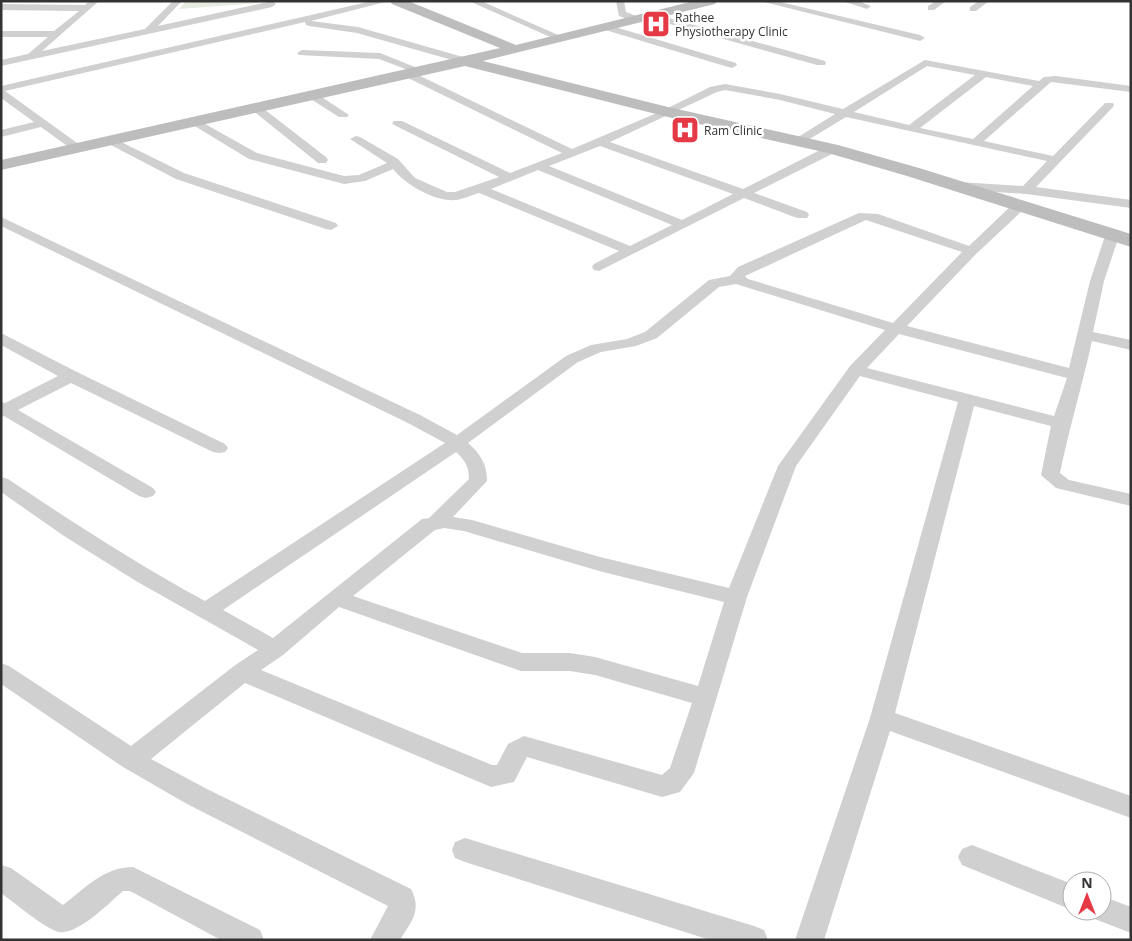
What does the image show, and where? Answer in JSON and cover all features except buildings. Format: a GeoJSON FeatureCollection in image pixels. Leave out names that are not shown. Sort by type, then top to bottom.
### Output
{"type":"FeatureCollection","features":[{"type":"Feature","properties":{"kind":"street"},"geometry":{"type":"LineString","coordinates":[[29,57],[95,1]]}},
{"type":"Feature","properties":{"kind":"street"},"geometry":{"type":"LineString","coordinates":[[147,32],[178,1]]}},
{"type":"Feature","properties":{"kind":"street"},"geometry":{"type":"LineString","coordinates":[[396,1],[521,47]]}},
{"type":"Feature","properties":{"kind":"street"},"geometry":{"type":"LineString","coordinates":[[415,1],[521,47]]}},
{"type":"Feature","properties":{"kind":"street"},"geometry":{"type":"LineString","coordinates":[[473,1],[560,38]]}},
{"type":"Feature","properties":{"kind":"street"},"geometry":{"type":"LineString","coordinates":[[620,1],[622,14],[821,63]]}},
{"type":"Feature","properties":{"kind":"street"},"geometry":{"type":"LineString","coordinates":[[1,165],[466,61],[711,1]]}},
{"type":"Feature","properties":{"kind":"street"},"geometry":{"type":"LineString","coordinates":[[764,1],[920,38]]}},
{"type":"Feature","properties":{"kind":"street"},"geometry":{"type":"LineString","coordinates":[[846,1],[867,6]]}},
{"type":"Feature","properties":{"kind":"street"},"geometry":{"type":"LineString","coordinates":[[931,8],[942,1]]}},
{"type":"Feature","properties":{"kind":"street"},"geometry":{"type":"LineString","coordinates":[[973,9],[985,1]]}},
{"type":"Feature","properties":{"kind":"street"},"geometry":{"type":"LineString","coordinates":[[1,89],[292,18],[379,2]]}},
{"type":"Feature","properties":{"kind":"street"},"geometry":{"type":"LineString","coordinates":[[1,63],[274,5]]}},
{"type":"Feature","properties":{"kind":"street"},"geometry":{"type":"LineString","coordinates":[[1,7],[88,8]]}},
{"type":"Feature","properties":{"kind":"street"},"geometry":{"type":"LineString","coordinates":[[292,18],[358,30],[466,61],[668,112],[832,149],[959,186],[1022,198],[1131,204]]}},
{"type":"Feature","properties":{"kind":"street"},"geometry":{"type":"LineString","coordinates":[[605,27],[732,65]]}},
{"type":"Feature","properties":{"kind":"street"},"geometry":{"type":"LineString","coordinates":[[1,34],[56,34]]}},
{"type":"Feature","properties":{"kind":"street"},"geometry":{"type":"LineString","coordinates":[[302,53],[380,56],[572,153]]}},
{"type":"Feature","properties":{"kind":"street"},"geometry":{"type":"LineString","coordinates":[[799,141],[925,62],[1043,85]]}},
{"type":"Feature","properties":{"kind":"street"},"geometry":{"type":"LineString","coordinates":[[911,129],[985,74]]}},
{"type":"Feature","properties":{"kind":"street"},"geometry":{"type":"LineString","coordinates":[[976,142],[1048,79],[1131,89]]}},
{"type":"Feature","properties":{"kind":"street"},"geometry":{"type":"LineString","coordinates":[[356,139],[396,164],[408,179],[445,196],[459,196],[600,142],[714,89],[725,87],[780,97],[911,129],[1057,160]]}},
{"type":"Feature","properties":{"kind":"street"},"geometry":{"type":"LineString","coordinates":[[1,93],[78,148]]}},
{"type":"Feature","properties":{"kind":"street"},"geometry":{"type":"LineString","coordinates":[[313,96],[343,114]]}},
{"type":"Feature","properties":{"kind":"street"},"geometry":{"type":"LineString","coordinates":[[242,672],[461,765],[492,776],[499,777],[505,775],[509,771],[517,751],[524,746],[662,786],[671,784],[680,773],[706,698],[736,597],[787,466],[856,370],[1109,105]]}},
{"type":"Feature","properties":{"kind":"street"},"geometry":{"type":"LineString","coordinates":[[256,108],[322,160]]}},
{"type":"Feature","properties":{"kind":"street"},"geometry":{"type":"LineString","coordinates":[[194,122],[253,156],[344,180],[361,178],[396,164]]}},
{"type":"Feature","properties":{"kind":"street"},"geometry":{"type":"LineString","coordinates":[[1,134],[44,123]]}},
{"type":"Feature","properties":{"kind":"street"},"geometry":{"type":"LineString","coordinates":[[398,123],[509,177]]}},
{"type":"Feature","properties":{"kind":"street"},"geometry":{"type":"LineString","coordinates":[[111,141],[180,176],[331,226]]}},
{"type":"Feature","properties":{"kind":"street"},"geometry":{"type":"LineString","coordinates":[[600,142],[802,215]]}},
{"type":"Feature","properties":{"kind":"street"},"geometry":{"type":"LineString","coordinates":[[599,268],[832,149]]}},
{"type":"Feature","properties":{"kind":"street"},"geometry":{"type":"LineString","coordinates":[[538,166],[684,225]]}},
{"type":"Feature","properties":{"kind":"street"},"geometry":{"type":"LineString","coordinates":[[480,189],[631,251]]}},
{"type":"Feature","properties":{"kind":"street"},"geometry":{"type":"LineString","coordinates":[[1022,198],[1112,236],[1131,241]]}},
{"type":"Feature","properties":{"kind":"street"},"geometry":{"type":"LineString","coordinates":[[738,278],[738,274],[743,270],[864,216],[873,217],[971,251]]}},
{"type":"Feature","properties":{"kind":"street"},"geometry":{"type":"LineString","coordinates":[[1,222],[405,415],[457,443],[468,452],[480,474],[478,481],[435,523],[423,528],[275,650],[242,672],[132,760]]}},
{"type":"Feature","properties":{"kind":"street"},"geometry":{"type":"LineString","coordinates":[[1112,236],[1097,281],[1076,374],[1050,472],[1051,477],[1068,485],[1131,500]]}},
{"type":"Feature","properties":{"kind":"street"},"geometry":{"type":"LineString","coordinates":[[206,611],[457,443],[572,359],[596,348],[630,343],[651,335],[714,283],[738,278],[839,312],[1076,374]]}},
{"type":"Feature","properties":{"kind":"street"},"geometry":{"type":"LineString","coordinates":[[1085,335],[1131,345]]}},
{"type":"Feature","properties":{"kind":"street"},"geometry":{"type":"LineString","coordinates":[[1,338],[71,376],[219,448]]}},
{"type":"Feature","properties":{"kind":"street"},"geometry":{"type":"LineString","coordinates":[[856,370],[1062,423]]}},
{"type":"Feature","properties":{"kind":"street"},"geometry":{"type":"LineString","coordinates":[[3,409],[71,376]]}},
{"type":"Feature","properties":{"kind":"street"},"geometry":{"type":"LineString","coordinates":[[809,940],[882,718],[967,399]]}},
{"type":"Feature","properties":{"kind":"street"},"geometry":{"type":"LineString","coordinates":[[3,409],[146,492]]}},
{"type":"Feature","properties":{"kind":"street"},"geometry":{"type":"LineString","coordinates":[[1,483],[71,531],[143,576],[275,650]]}},
{"type":"Feature","properties":{"kind":"street"},"geometry":{"type":"LineString","coordinates":[[435,523],[465,525],[600,564],[736,597]]}},
{"type":"Feature","properties":{"kind":"street"},"geometry":{"type":"LineString","coordinates":[[336,598],[521,662],[570,662],[595,666],[706,698]]}},
{"type":"Feature","properties":{"kind":"street"},"geometry":{"type":"LineString","coordinates":[[1,672],[132,760],[196,796],[401,898],[404,902],[402,910],[384,940]]}},
{"type":"Feature","properties":{"kind":"street"},"geometry":{"type":"LineString","coordinates":[[882,718],[1131,807]]}},
{"type":"Feature","properties":{"kind":"street"},"geometry":{"type":"LineString","coordinates":[[465,850],[754,940]]}},
{"type":"Feature","properties":{"kind":"street"},"geometry":{"type":"LineString","coordinates":[[972,857],[1062,893]]}},
{"type":"Feature","properties":{"kind":"street"},"geometry":{"type":"LineString","coordinates":[[1,876],[60,919],[70,917],[116,881],[133,879],[250,940]]}},
{"type":"Feature","properties":{"kind":"street"},"geometry":{"type":"LineString","coordinates":[[1112,913],[1131,920]]}},
{"type":"Feature","properties":{"kind":"shaded area"},"geometry":{"type":"Polygon","coordinates":[[[186,1],[258,1],[259,3],[179,9],[186,1]]]}},
{"type":"Feature","properties":{"kind":"place","name":"Rathee Physiotherapy Clinic"},"geometry":{"type":"Point","coordinates":[656,24]}},
{"type":"Feature","properties":{"kind":"place","name":"Ram Clinic"},"geometry":{"type":"Point","coordinates":[685,130]}}]}
